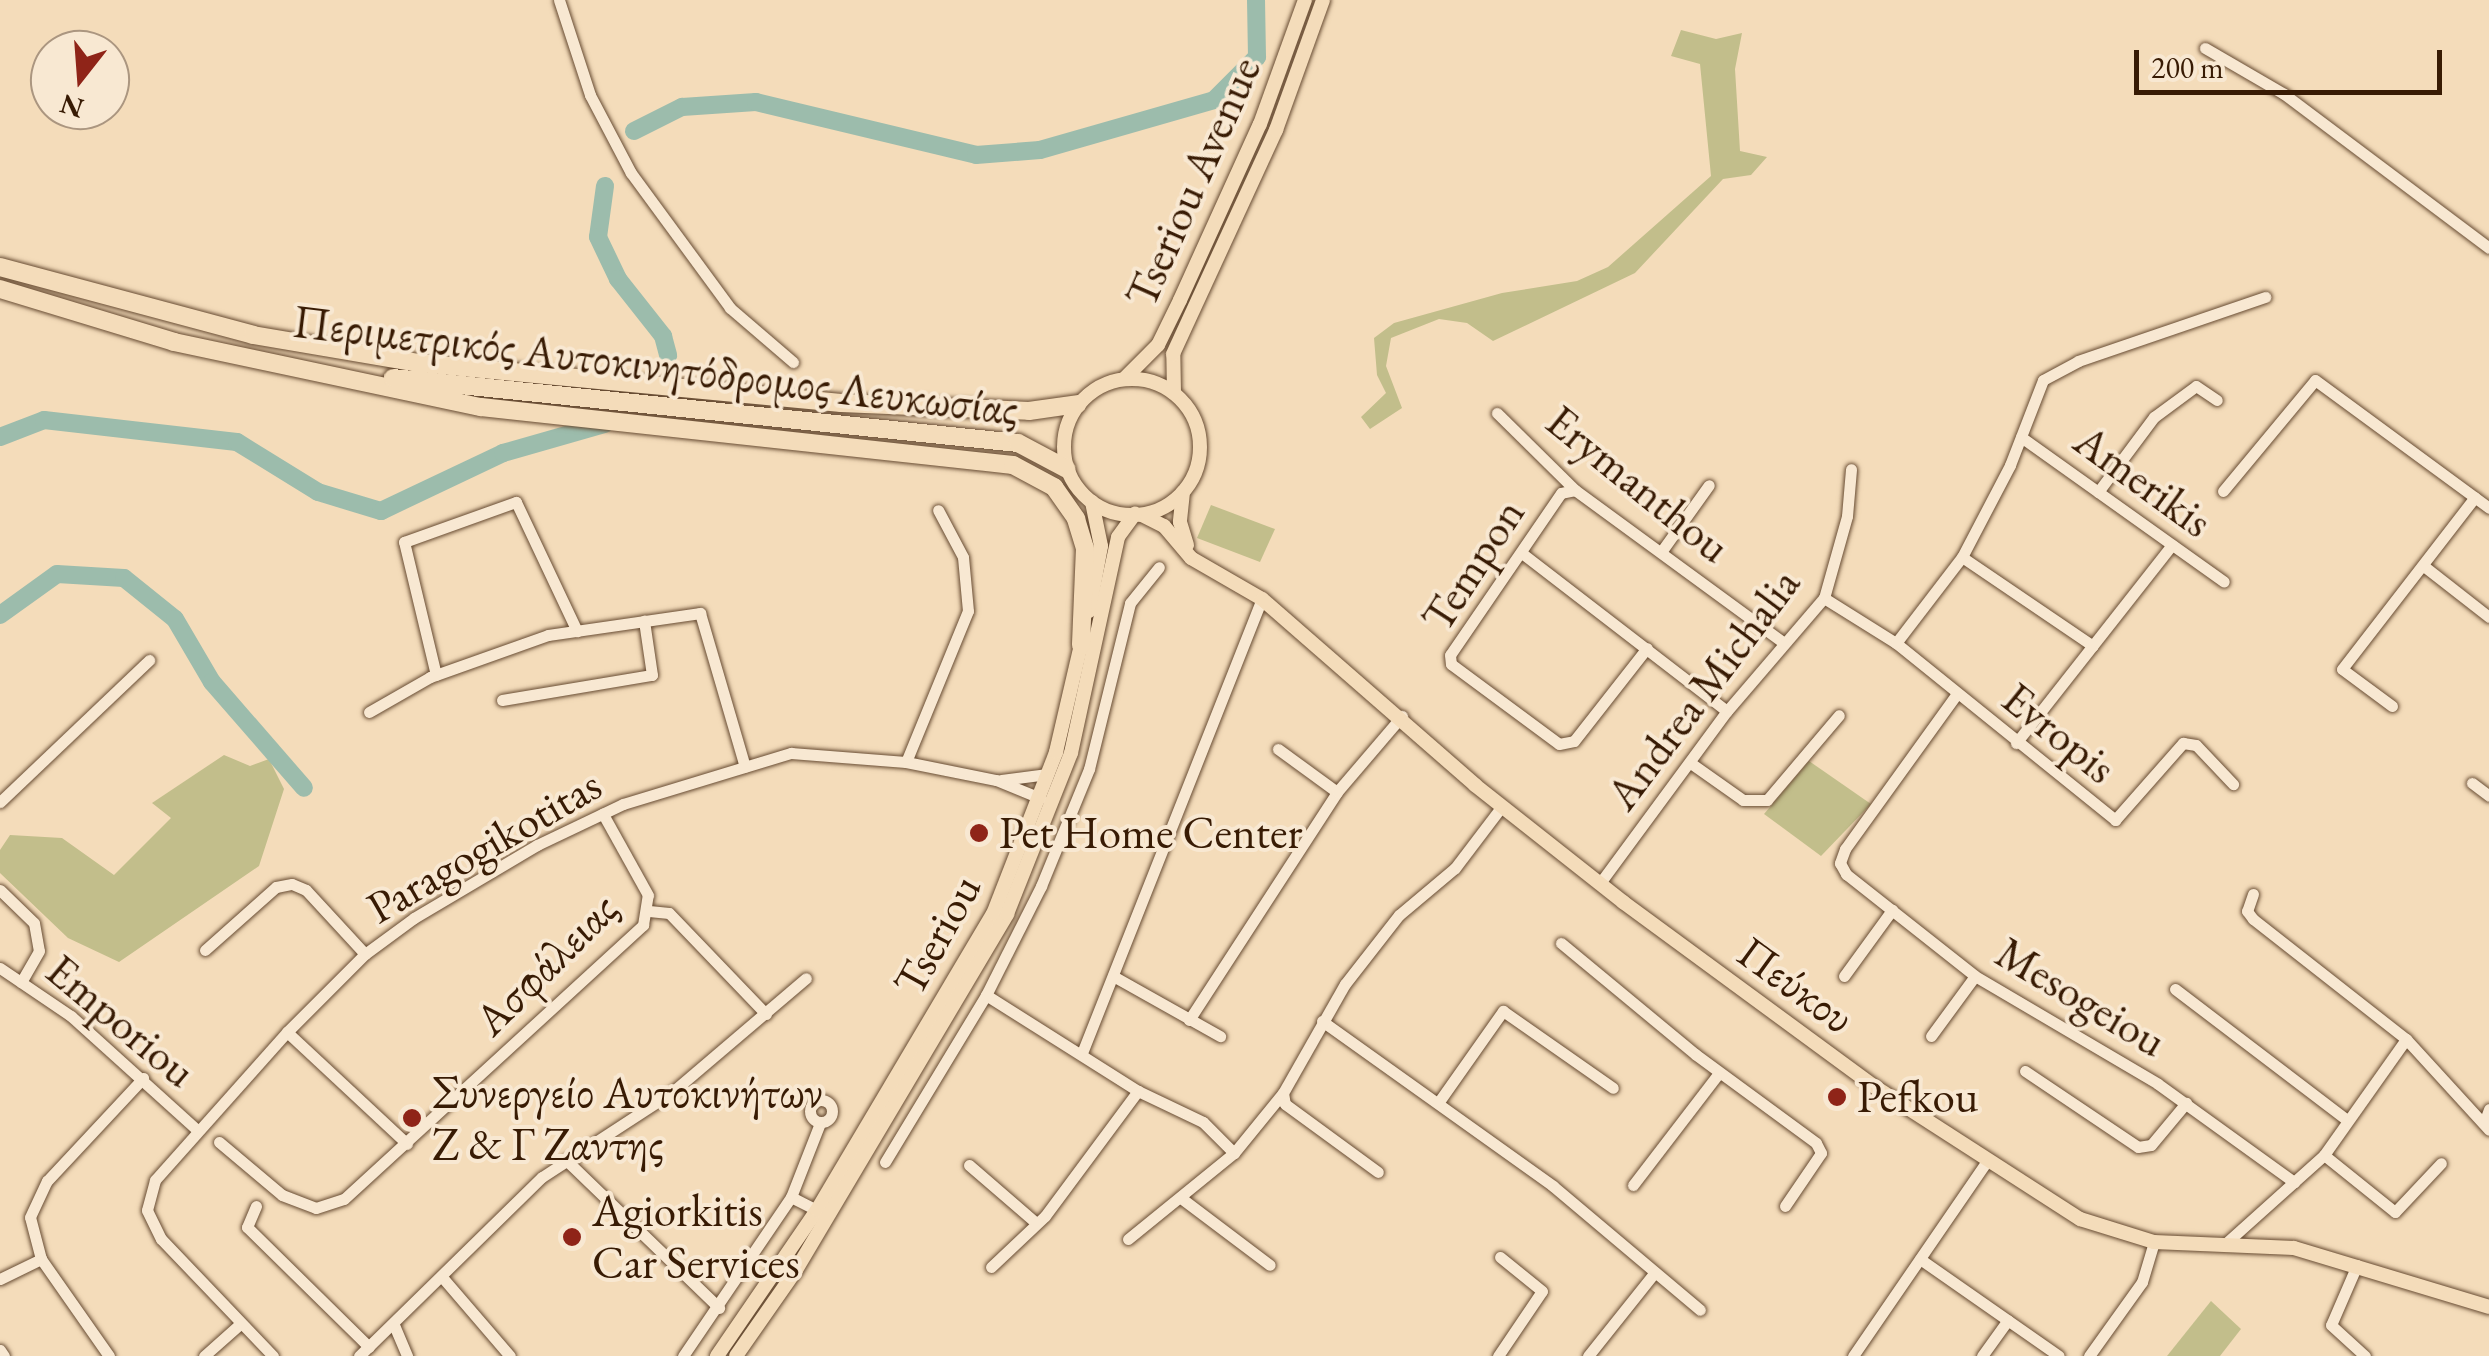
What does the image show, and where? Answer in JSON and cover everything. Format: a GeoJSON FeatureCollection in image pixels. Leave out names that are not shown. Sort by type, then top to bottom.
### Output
{"type":"FeatureCollection","features":[{"type":"Feature","properties":{"kind":"highway","name":"Περιμετρικός Αυτοκινητόδρομος Λευκωσίας"},"geometry":{"type":"LineString","coordinates":[[0,267],[253,336],[418,363],[841,404],[1029,411],[1078,404]]}},
{"type":"Feature","properties":{"kind":"highway","name":"Περιμετρικός Αυτοκινητόδρομος Λευκωσίας"},"geometry":{"type":"LineString","coordinates":[[0,286],[98,316],[355,373],[1018,443],[1067,469]]}},
{"type":"Feature","properties":{"kind":"highway"},"geometry":{"type":"LineString","coordinates":[[0,286],[158,338],[481,407],[1012,465],[1054,487],[1076,518],[1085,548],[1082,645]]}},
{"type":"Feature","properties":{"kind":"main road","name":"Tseriou Avenue"},"geometry":{"type":"LineString","coordinates":[[1124,380],[1158,345],[1180,300],[1260,124],[1306,0]]}},
{"type":"Feature","properties":{"kind":"main road","name":"Tseriou Avenue"},"geometry":{"type":"LineString","coordinates":[[1174,393],[1173,354],[1276,130],[1323,0]]}},
{"type":"Feature","properties":{"kind":"main road"},"geometry":{"type":"LineString","coordinates":[[1183,492],[1138,514],[1092,502],[1067,469],[1063,446],[1078,404],[1094,390],[1124,380],[1155,383],[1174,393],[1193,418],[1200,448],[1183,492],[1181,529],[1202,564]]}},
{"type":"Feature","properties":{"kind":"main road","name":"Tseriou"},"geometry":{"type":"LineString","coordinates":[[717,1356],[817,1210],[993,914],[1048,774],[1082,645],[1101,546],[1092,502]]}},
{"type":"Feature","properties":{"kind":"main road","name":"Tseriou"},"geometry":{"type":"LineString","coordinates":[[736,1356],[832,1211],[1007,914],[1071,752],[1111,563],[1138,514]]}},
{"type":"Feature","properties":{"kind":"main road","name":"Πεύκου"},"geometry":{"type":"LineString","coordinates":[[1138,514],[1164,526],[1202,564],[1262,598],[1502,806],[1796,1030],[1987,1161],[2080,1219],[2154,1242],[2294,1248],[2489,1307]]}},
{"type":"Feature","properties":{"kind":"street"},"geometry":{"type":"LineString","coordinates":[[560,0],[590,95],[631,173],[730,308],[794,362]]}},
{"type":"Feature","properties":{"kind":"street"},"geometry":{"type":"LineString","coordinates":[[2205,48],[2284,94],[2489,248]]}},
{"type":"Feature","properties":{"kind":"street"},"geometry":{"type":"LineString","coordinates":[[1896,643],[1962,556],[2021,437],[2043,380],[2078,361],[2264,297]]}},
{"type":"Feature","properties":{"kind":"street"},"geometry":{"type":"LineString","coordinates":[[2223,491],[2316,380],[2489,508]]}},
{"type":"Feature","properties":{"kind":"street"},"geometry":{"type":"LineString","coordinates":[[2098,492],[2154,417],[2196,386],[2217,400]]}},
{"type":"Feature","properties":{"kind":"street","name":"Erymanthou"},"geometry":{"type":"LineString","coordinates":[[1498,413],[1575,490],[1784,644]]}},
{"type":"Feature","properties":{"kind":"street","name":"Amerikis"},"geometry":{"type":"LineString","coordinates":[[2021,437],[2224,582]]}},
{"type":"Feature","properties":{"kind":"street","name":"Andrea Michalia"},"geometry":{"type":"LineString","coordinates":[[1600,883],[1692,764],[1727,711],[1824,598],[1848,516],[1851,469]]}},
{"type":"Feature","properties":{"kind":"street"},"geometry":{"type":"LineString","coordinates":[[1660,552],[1709,485]]}},
{"type":"Feature","properties":{"kind":"street","name":"Tempon"},"geometry":{"type":"LineString","coordinates":[[1575,490],[1561,494],[1450,655],[1452,664],[1559,744],[1574,742],[1647,648]]}},
{"type":"Feature","properties":{"kind":"street"},"geometry":{"type":"LineString","coordinates":[[2392,706],[2342,669],[2425,567],[2475,497]]}},
{"type":"Feature","properties":{"kind":"street"},"geometry":{"type":"LineString","coordinates":[[436,675],[404,542],[516,502],[577,631]]}},
{"type":"Feature","properties":{"kind":"street"},"geometry":{"type":"LineString","coordinates":[[906,762],[968,611],[963,557],[938,510]]}},
{"type":"Feature","properties":{"kind":"street"},"geometry":{"type":"LineString","coordinates":[[2016,743],[2172,545]]}},
{"type":"Feature","properties":{"kind":"street"},"geometry":{"type":"LineString","coordinates":[[1523,554],[1727,711]]}},
{"type":"Feature","properties":{"kind":"street"},"geometry":{"type":"LineString","coordinates":[[1962,556],[2093,646]]}},
{"type":"Feature","properties":{"kind":"street"},"geometry":{"type":"LineString","coordinates":[[2425,567],[2489,617]]}},
{"type":"Feature","properties":{"kind":"street"},"geometry":{"type":"LineString","coordinates":[[885,1162],[986,995],[1089,769],[1130,603],[1158,568]]}},
{"type":"Feature","properties":{"kind":"street"},"geometry":{"type":"LineString","coordinates":[[1082,1052],[1262,598]]}},
{"type":"Feature","properties":{"kind":"street","name":"Evropis"},"geometry":{"type":"LineString","coordinates":[[1824,598],[1896,643],[2115,820],[2183,743],[2196,745],[2233,784]]}},
{"type":"Feature","properties":{"kind":"street"},"geometry":{"type":"LineString","coordinates":[[368,712],[436,675],[577,631],[700,613],[745,767]]}},
{"type":"Feature","properties":{"kind":"street"},"geometry":{"type":"LineString","coordinates":[[502,700],[652,675],[644,621]]}},
{"type":"Feature","properties":{"kind":"street"},"geometry":{"type":"LineString","coordinates":[[0,802],[150,660]]}},
{"type":"Feature","properties":{"kind":"street","name":"Mesogeiou"},"geometry":{"type":"LineString","coordinates":[[1956,695],[1840,863],[1975,976],[2186,1103],[2294,1182]]}},
{"type":"Feature","properties":{"kind":"street"},"geometry":{"type":"LineString","coordinates":[[1692,764],[1743,800],[1767,800],[1839,715]]}},
{"type":"Feature","properties":{"kind":"street"},"geometry":{"type":"LineString","coordinates":[[1190,1020],[1337,792],[1402,716]]}},
{"type":"Feature","properties":{"kind":"street"},"geometry":{"type":"LineString","coordinates":[[1278,749],[1337,792]]}},
{"type":"Feature","properties":{"kind":"street","name":"Paragogikotitas"},"geometry":{"type":"LineString","coordinates":[[273,1356],[162,1239],[147,1210],[154,1180],[196,1129],[366,954],[537,844],[603,814],[791,753],[906,762],[996,780],[1040,798]]}},
{"type":"Feature","properties":{"kind":"street"},"geometry":{"type":"LineString","coordinates":[[996,780],[1048,774]]}},
{"type":"Feature","properties":{"kind":"street"},"geometry":{"type":"LineString","coordinates":[[2472,784],[2489,796]]}},
{"type":"Feature","properties":{"kind":"street"},"geometry":{"type":"LineString","coordinates":[[1128,1239],[1234,1154],[1282,1093],[1322,1022],[1399,915],[1455,868],[1502,806]]}},
{"type":"Feature","properties":{"kind":"street","name":"Ασφάλειας"},"geometry":{"type":"LineString","coordinates":[[220,1142],[282,1195],[316,1208],[344,1199],[643,925],[649,910],[648,895],[603,814]]}},
{"type":"Feature","properties":{"kind":"street"},"geometry":{"type":"LineString","coordinates":[[206,950],[276,887],[292,884],[306,890],[366,954]]}},
{"type":"Feature","properties":{"kind":"street"},"geometry":{"type":"LineString","coordinates":[[0,890],[34,922],[40,951],[21,982]]}},
{"type":"Feature","properties":{"kind":"street"},"geometry":{"type":"LineString","coordinates":[[2253,894],[2247,912],[2406,1038],[2486,1127]]}},
{"type":"Feature","properties":{"kind":"street"},"geometry":{"type":"LineString","coordinates":[[649,910],[669,914],[766,1014]]}},
{"type":"Feature","properties":{"kind":"street"},"geometry":{"type":"LineString","coordinates":[[1844,976],[1892,910]]}},
{"type":"Feature","properties":{"kind":"street"},"geometry":{"type":"LineString","coordinates":[[1561,943],[1719,1073],[1816,1142],[1821,1153],[1784,1206]]}},
{"type":"Feature","properties":{"kind":"street","name":"Emporiou"},"geometry":{"type":"LineString","coordinates":[[0,968],[143,1078],[196,1129]]}},
{"type":"Feature","properties":{"kind":"street"},"geometry":{"type":"LineString","coordinates":[[1113,976],[1220,1036]]}},
{"type":"Feature","properties":{"kind":"street"},"geometry":{"type":"LineString","coordinates":[[1931,1036],[1975,976]]}},
{"type":"Feature","properties":{"kind":"street"},"geometry":{"type":"LineString","coordinates":[[256,1206],[247,1227],[364,1351],[566,1160],[672,1093],[806,978]]}},
{"type":"Feature","properties":{"kind":"street"},"geometry":{"type":"LineString","coordinates":[[2174,989],[2348,1120]]}},
{"type":"Feature","properties":{"kind":"street"},"geometry":{"type":"LineString","coordinates":[[986,995],[1082,1052],[1138,1092],[1203,1122],[1234,1154]]}},
{"type":"Feature","properties":{"kind":"street"},"geometry":{"type":"LineString","coordinates":[[1438,1103],[1504,1011],[1613,1088]]}},
{"type":"Feature","properties":{"kind":"street"},"geometry":{"type":"LineString","coordinates":[[1322,1022],[1554,1186],[1700,1310]]}},
{"type":"Feature","properties":{"kind":"street"},"geometry":{"type":"LineString","coordinates":[[287,1032],[407,1144]]}},
{"type":"Feature","properties":{"kind":"street"},"geometry":{"type":"LineString","coordinates":[[2226,1243],[2324,1156],[2406,1038]]}},
{"type":"Feature","properties":{"kind":"street"},"geometry":{"type":"LineString","coordinates":[[2025,1071],[2138,1146],[2151,1145],[2186,1103]]}},
{"type":"Feature","properties":{"kind":"street"},"geometry":{"type":"LineString","coordinates":[[1633,1186],[1719,1073]]}},
{"type":"Feature","properties":{"kind":"street"},"geometry":{"type":"LineString","coordinates":[[109,1356],[42,1260],[30,1217],[35,1200],[143,1078]]}},
{"type":"Feature","properties":{"kind":"street"},"geometry":{"type":"LineString","coordinates":[[991,1268],[1035,1222],[1138,1092]]}},
{"type":"Feature","properties":{"kind":"street"},"geometry":{"type":"LineString","coordinates":[[1282,1093],[1285,1104],[1378,1172]]}},
{"type":"Feature","properties":{"kind":"street"},"geometry":{"type":"LineString","coordinates":[[2486,1127],[2489,1109]]}},
{"type":"Feature","properties":{"kind":"street"},"geometry":{"type":"LineString","coordinates":[[683,1356],[719,1308],[790,1197],[820,1123]]}},
{"type":"Feature","properties":{"kind":"street"},"geometry":{"type":"LineString","coordinates":[[2324,1156],[2395,1212],[2441,1163]]}},
{"type":"Feature","properties":{"kind":"street"},"geometry":{"type":"LineString","coordinates":[[566,1160],[719,1308]]}},
{"type":"Feature","properties":{"kind":"street"},"geometry":{"type":"LineString","coordinates":[[1853,1356],[1987,1161]]}},
{"type":"Feature","properties":{"kind":"street"},"geometry":{"type":"LineString","coordinates":[[970,1165],[1035,1222]]}},
{"type":"Feature","properties":{"kind":"street"},"geometry":{"type":"LineString","coordinates":[[790,1197],[817,1210]]}},
{"type":"Feature","properties":{"kind":"street"},"geometry":{"type":"LineString","coordinates":[[1181,1198],[1270,1265]]}},
{"type":"Feature","properties":{"kind":"street"},"geometry":{"type":"LineString","coordinates":[[2089,1356],[2142,1282],[2154,1242]]}},
{"type":"Feature","properties":{"kind":"street"},"geometry":{"type":"LineString","coordinates":[[1498,1356],[1542,1291],[1500,1257]]}},
{"type":"Feature","properties":{"kind":"street"},"geometry":{"type":"LineString","coordinates":[[1920,1258],[2059,1356]]}},
{"type":"Feature","properties":{"kind":"street"},"geometry":{"type":"LineString","coordinates":[[0,1278],[42,1260]]}},
{"type":"Feature","properties":{"kind":"street"},"geometry":{"type":"LineString","coordinates":[[2356,1265],[2331,1326],[2365,1356]]}},
{"type":"Feature","properties":{"kind":"street"},"geometry":{"type":"LineString","coordinates":[[1588,1356],[1655,1272]]}},
{"type":"Feature","properties":{"kind":"street"},"geometry":{"type":"LineString","coordinates":[[442,1277],[510,1356]]}},
{"type":"Feature","properties":{"kind":"street"},"geometry":{"type":"LineString","coordinates":[[1982,1356],[2008,1320]]}},
{"type":"Feature","properties":{"kind":"street"},"geometry":{"type":"LineString","coordinates":[[204,1356],[240,1324]]}},
{"type":"Feature","properties":{"kind":"street"},"geometry":{"type":"LineString","coordinates":[[394,1325],[407,1356]]}},
{"type":"Feature","properties":{"kind":"shaded area"},"geometry":{"type":"Polygon","coordinates":[[[1681,30],[1716,39],[1742,33],[1735,69],[1740,151],[1767,157],[1751,175],[1723,179],[1635,273],[1493,341],[1467,323],[1439,319],[1391,338],[1386,366],[1402,408],[1370,429],[1361,417],[1386,393],[1377,375],[1374,338],[1394,323],[1502,293],[1577,281],[1608,267],[1711,176],[1700,64],[1671,56],[1681,30]]]}},
{"type":"Feature","properties":{"kind":"shaded area"},"geometry":{"type":"Polygon","coordinates":[[[1211,505],[1275,529],[1260,562],[1197,538],[1211,505]]]}},
{"type":"Feature","properties":{"kind":"shaded area"},"geometry":{"type":"Polygon","coordinates":[[[224,755],[250,766],[269,759],[284,789],[259,866],[119,962],[68,938],[0,873],[0,850],[10,835],[62,838],[114,875],[171,818],[152,803],[224,755]]]}},
{"type":"Feature","properties":{"kind":"shaded area"},"geometry":{"type":"Polygon","coordinates":[[[1809,761],[1871,804],[1821,856],[1764,814],[1809,761]]]}},
{"type":"Feature","properties":{"kind":"shaded area"},"geometry":{"type":"Polygon","coordinates":[[[2211,1301],[2241,1329],[2220,1356],[2167,1356],[2211,1301]]]}},
{"type":"Feature","properties":{"kind":"waterway"},"geometry":{"type":"LineString","coordinates":[[634,131],[682,107],[756,102],[976,155],[1040,150],[1214,100],[1257,57],[1256,0]]}},
{"type":"Feature","properties":{"kind":"waterway"},"geometry":{"type":"LineString","coordinates":[[605,186],[598,237],[618,279],[663,336],[668,355]]}},
{"type":"Feature","properties":{"kind":"waterway"},"geometry":{"type":"LineString","coordinates":[[0,437],[44,420],[237,442],[318,492],[381,511],[503,453],[605,424]]}},
{"type":"Feature","properties":{"kind":"waterway"},"geometry":{"type":"LineString","coordinates":[[0,615],[57,574],[124,578],[175,619],[212,682],[304,788]]}},
{"type":"Feature","properties":{"kind":"place","name":"Pet Home Center"},"geometry":{"type":"Point","coordinates":[979,833]}},
{"type":"Feature","properties":{"kind":"place","name":"Pefkou"},"geometry":{"type":"Point","coordinates":[1837,1097]}},
{"type":"Feature","properties":{"kind":"place","name":"Συνεργείο Αυτοκινήτων Ζ & Γ Ζαντης"},"geometry":{"type":"Point","coordinates":[412,1118]}},
{"type":"Feature","properties":{"kind":"place","name":"Agiorkitis Car Services"},"geometry":{"type":"Point","coordinates":[572,1237]}}]}
